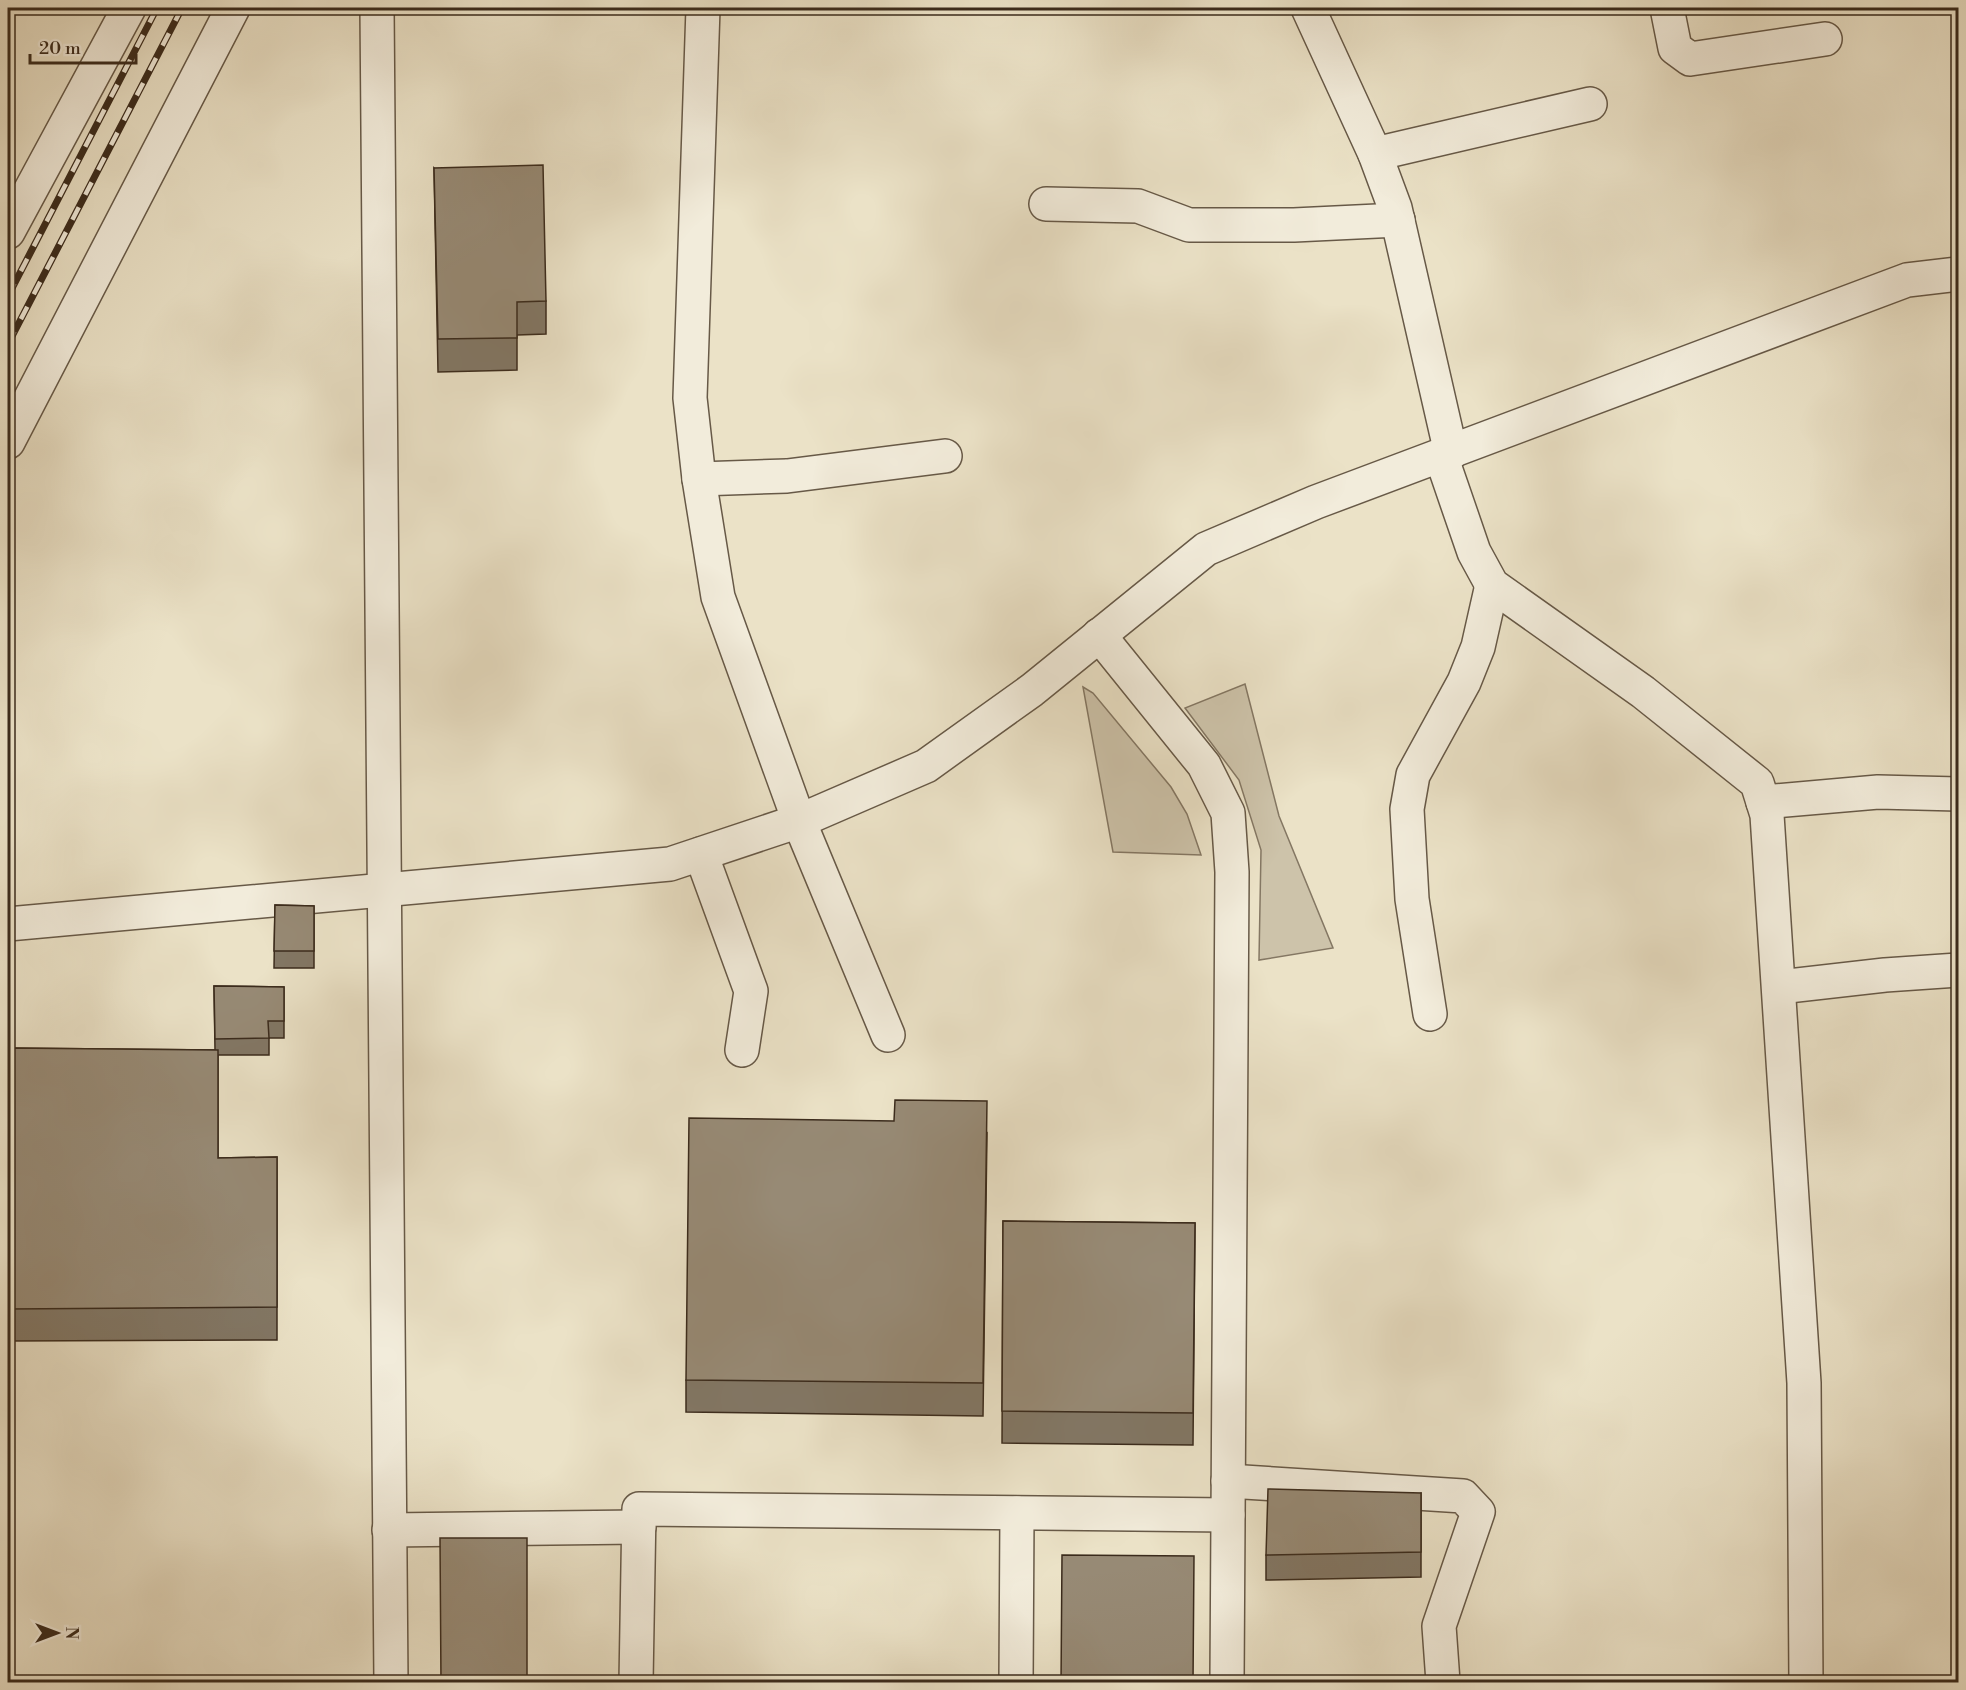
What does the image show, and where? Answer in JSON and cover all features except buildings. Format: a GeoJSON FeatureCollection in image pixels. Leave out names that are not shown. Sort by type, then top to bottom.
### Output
{"type":"FeatureCollection","features":[{"type":"Feature","properties":{"kind":"street"},"geometry":{"type":"LineString","coordinates":[[8,232],[129,8]]}},
{"type":"Feature","properties":{"kind":"street"},"geometry":{"type":"LineString","coordinates":[[8,442],[233,8]]}},
{"type":"Feature","properties":{"kind":"street"},"geometry":{"type":"LineString","coordinates":[[377,8],[391,1683]]}},
{"type":"Feature","properties":{"kind":"street"},"geometry":{"type":"LineString","coordinates":[[703,8],[690,398],[699,479],[718,597],[799,821],[888,1035]]}},
{"type":"Feature","properties":{"kind":"street"},"geometry":{"type":"LineString","coordinates":[[1311,8],[1374,154],[1398,220],[1446,454],[1474,552],[1492,585],[1643,692],[1757,783],[1767,815],[1772,857],[1804,1383],[1806,1683]]}},
{"type":"Feature","properties":{"kind":"street"},"geometry":{"type":"LineString","coordinates":[[1667,8],[1675,48],[1690,59],[1825,39]]}},
{"type":"Feature","properties":{"kind":"street"},"geometry":{"type":"LineString","coordinates":[[1374,154],[1590,104]]}},
{"type":"Feature","properties":{"kind":"street"},"geometry":{"type":"LineString","coordinates":[[1046,204],[1138,206],[1189,225],[1294,225],[1398,220]]}},
{"type":"Feature","properties":{"kind":"street"},"geometry":{"type":"LineString","coordinates":[[8,924],[670,864],[701,854],[799,821],[926,766],[1032,690],[1206,549],[1316,502],[1907,280],[1959,274]]}},
{"type":"Feature","properties":{"kind":"street"},"geometry":{"type":"LineString","coordinates":[[699,479],[787,476],[945,456]]}},
{"type":"Feature","properties":{"kind":"street"},"geometry":{"type":"LineString","coordinates":[[1430,1014],[1412,898],[1407,809],[1413,776],[1464,682],[1478,647],[1492,585]]}},
{"type":"Feature","properties":{"kind":"street"},"geometry":{"type":"LineString","coordinates":[[1099,635],[1204,765],[1228,813],[1232,872],[1227,1683]]}},
{"type":"Feature","properties":{"kind":"street"},"geometry":{"type":"LineString","coordinates":[[1763,802],[1878,792],[1959,794]]}},
{"type":"Feature","properties":{"kind":"street"},"geometry":{"type":"LineString","coordinates":[[701,854],[751,991],[742,1050]]}},
{"type":"Feature","properties":{"kind":"street"},"geometry":{"type":"LineString","coordinates":[[1779,987],[1885,975],[1959,970]]}},
{"type":"Feature","properties":{"kind":"street"},"geometry":{"type":"LineString","coordinates":[[1228,1480],[1463,1496],[1478,1512],[1439,1626],[1443,1683]]}},
{"type":"Feature","properties":{"kind":"street"},"geometry":{"type":"LineString","coordinates":[[636,1683],[639,1509],[1228,1515]]}},
{"type":"Feature","properties":{"kind":"street"},"geometry":{"type":"LineString","coordinates":[[1016,1683],[1017,1513]]}},
{"type":"Feature","properties":{"kind":"street"},"geometry":{"type":"LineString","coordinates":[[389,1530],[639,1527]]}},
{"type":"Feature","properties":{"kind":"shaded area"},"geometry":{"type":"Polygon","coordinates":[[[1245,684],[1279,816],[1333,948],[1259,960],[1261,850],[1239,780],[1185,708],[1245,684]]]}},
{"type":"Feature","properties":{"kind":"shaded area"},"geometry":{"type":"Polygon","coordinates":[[[1083,687],[1093,693],[1171,787],[1187,814],[1201,855],[1113,852],[1083,687]]]}},
{"type":"Feature","properties":{"kind":"railway"},"geometry":{"type":"LineString","coordinates":[[8,296],[157,8]]}},
{"type":"Feature","properties":{"kind":"railway"},"geometry":{"type":"LineString","coordinates":[[8,344],[182,8]]}}]}
